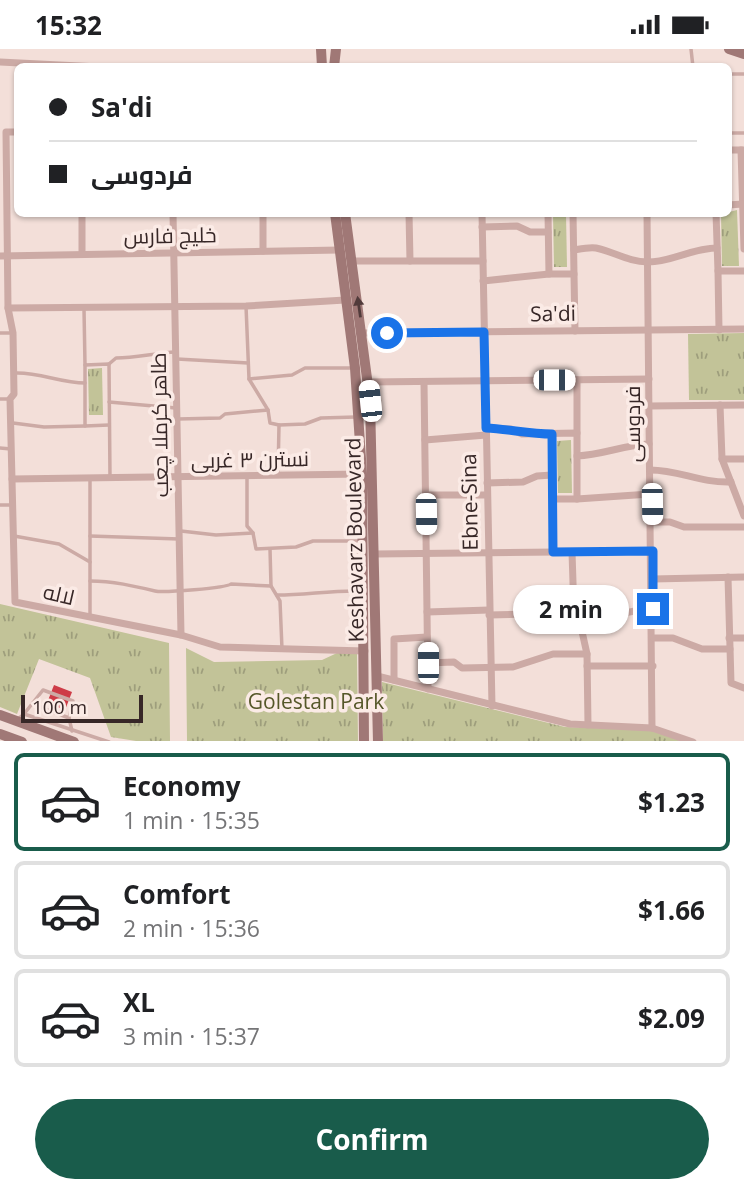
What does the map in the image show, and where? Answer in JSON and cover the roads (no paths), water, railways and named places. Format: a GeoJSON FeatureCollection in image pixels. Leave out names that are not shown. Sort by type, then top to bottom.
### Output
{"type":"FeatureCollection","features":[{"type":"Feature","properties":{"kind":"main road"},"geometry":{"type":"LineString","coordinates":[[729,49],[744,54]]}},
{"type":"Feature","properties":{"kind":"main road"},"geometry":{"type":"LineString","coordinates":[[336,217],[355,368],[362,474],[365,591],[364,741]]}},
{"type":"Feature","properties":{"kind":"main road","name":"Keshavarz Boulevard"},"geometry":{"type":"LineString","coordinates":[[346,217],[368,382],[378,741]]}},
{"type":"Feature","properties":{"kind":"main road"},"geometry":{"type":"LineString","coordinates":[[0,715],[20,717],[73,736]]}},
{"type":"Feature","properties":{"kind":"main road"},"geometry":{"type":"LineString","coordinates":[[0,734],[22,741]]}},
{"type":"Feature","properties":{"kind":"street"},"geometry":{"type":"LineString","coordinates":[[0,62],[20,63]]}},
{"type":"Feature","properties":{"kind":"street","name":"لاله"},"geometry":{"type":"LineString","coordinates":[[3,132],[4,256],[13,333],[14,394],[10,399],[10,423],[15,602],[181,635],[220,647],[282,651],[365,651]]}},
{"type":"Feature","properties":{"kind":"street"},"geometry":{"type":"LineString","coordinates":[[743,150],[744,249]]}},
{"type":"Feature","properties":{"kind":"street"},"geometry":{"type":"LineString","coordinates":[[82,217],[82,254]]}},
{"type":"Feature","properties":{"kind":"street","name":"طاهر کرملا چعب"},"geometry":{"type":"LineString","coordinates":[[173,217],[181,635]]}},
{"type":"Feature","properties":{"kind":"street"},"geometry":{"type":"LineString","coordinates":[[263,217],[263,251]]}},
{"type":"Feature","properties":{"kind":"street"},"geometry":{"type":"LineString","coordinates":[[410,217],[410,261]]}},
{"type":"Feature","properties":{"kind":"street","name":"Ebne-Sina"},"geometry":{"type":"LineString","coordinates":[[482,217],[492,706]]}},
{"type":"Feature","properties":{"kind":"street"},"geometry":{"type":"LineString","coordinates":[[548,217],[549,274]]}},
{"type":"Feature","properties":{"kind":"street"},"geometry":{"type":"LineString","coordinates":[[573,217],[575,331]]}},
{"type":"Feature","properties":{"kind":"street","name":"فردوسی"},"geometry":{"type":"LineString","coordinates":[[647,217],[654,638],[652,728]]}},
{"type":"Feature","properties":{"kind":"street"},"geometry":{"type":"LineString","coordinates":[[716,217],[719,330]]}},
{"type":"Feature","properties":{"kind":"street"},"geometry":{"type":"LineString","coordinates":[[482,227],[517,226],[530,232],[548,232]]}},
{"type":"Feature","properties":{"kind":"street"},"geometry":{"type":"LineString","coordinates":[[574,250],[596,248],[631,262],[663,262],[676,255],[717,248]]}},
{"type":"Feature","properties":{"kind":"street","name":"خلیج فارس"},"geometry":{"type":"LineString","coordinates":[[4,256],[340,250]]}},
{"type":"Feature","properties":{"kind":"street"},"geometry":{"type":"LineString","coordinates":[[352,261],[482,261]]}},
{"type":"Feature","properties":{"kind":"street"},"geometry":{"type":"LineString","coordinates":[[718,271],[744,271]]}},
{"type":"Feature","properties":{"kind":"street"},"geometry":{"type":"LineString","coordinates":[[483,281],[574,274]]}},
{"type":"Feature","properties":{"kind":"street"},"geometry":{"type":"LineString","coordinates":[[8,308],[246,306],[345,300]]}},
{"type":"Feature","properties":{"kind":"street","name":"Sa'di"},"geometry":{"type":"LineString","coordinates":[[362,333],[744,330]]}},
{"type":"Feature","properties":{"kind":"street"},"geometry":{"type":"LineString","coordinates":[[368,382],[649,379]]}},
{"type":"Feature","properties":{"kind":"street"},"geometry":{"type":"LineString","coordinates":[[577,380],[577,499]]}},
{"type":"Feature","properties":{"kind":"street"},"geometry":{"type":"LineString","coordinates":[[424,382],[428,689]]}},
{"type":"Feature","properties":{"kind":"street"},"geometry":{"type":"LineString","coordinates":[[720,405],[722,459],[741,501],[744,516]]}},
{"type":"Feature","properties":{"kind":"street"},"geometry":{"type":"LineString","coordinates":[[649,406],[744,405]]}},
{"type":"Feature","properties":{"kind":"street"},"geometry":{"type":"LineString","coordinates":[[425,440],[511,429],[522,434],[577,433]]}},
{"type":"Feature","properties":{"kind":"street"},"geometry":{"type":"LineString","coordinates":[[552,434],[553,552]]}},
{"type":"Feature","properties":{"kind":"street"},"geometry":{"type":"LineString","coordinates":[[577,456],[597,456],[629,445],[649,444]]}},
{"type":"Feature","properties":{"kind":"street"},"geometry":{"type":"LineString","coordinates":[[722,459],[744,459]]}},
{"type":"Feature","properties":{"kind":"street"},"geometry":{"type":"LineString","coordinates":[[650,470],[666,470],[707,483],[731,482]]}},
{"type":"Feature","properties":{"kind":"street","name":"نسترن ۳ غربی"},"geometry":{"type":"LineString","coordinates":[[12,479],[362,474]]}},
{"type":"Feature","properties":{"kind":"street"},"geometry":{"type":"LineString","coordinates":[[486,483],[523,482],[537,475],[552,475]]}},
{"type":"Feature","properties":{"kind":"street"},"geometry":{"type":"LineString","coordinates":[[552,499],[650,494]]}},
{"type":"Feature","properties":{"kind":"street"},"geometry":{"type":"LineString","coordinates":[[426,495],[487,495]]}},
{"type":"Feature","properties":{"kind":"street"},"geometry":{"type":"LineString","coordinates":[[652,522],[670,522],[684,527],[744,527]]}},
{"type":"Feature","properties":{"kind":"street"},"geometry":{"type":"LineString","coordinates":[[374,554],[653,551]]}},
{"type":"Feature","properties":{"kind":"street"},"geometry":{"type":"LineString","coordinates":[[572,552],[574,613],[581,627],[587,654],[588,725]]}},
{"type":"Feature","properties":{"kind":"street"},"geometry":{"type":"LineString","coordinates":[[728,577],[730,683],[744,688]]}},
{"type":"Feature","properties":{"kind":"street"},"geometry":{"type":"LineString","coordinates":[[653,579],[744,577]]}},
{"type":"Feature","properties":{"kind":"street"},"geometry":{"type":"LineString","coordinates":[[581,627],[622,616],[629,610],[653,609]]}},
{"type":"Feature","properties":{"kind":"street"},"geometry":{"type":"LineString","coordinates":[[427,612],[574,613]]}},
{"type":"Feature","properties":{"kind":"street"},"geometry":{"type":"LineString","coordinates":[[394,680],[394,639],[427,637]]}},
{"type":"Feature","properties":{"kind":"street"},"geometry":{"type":"LineString","coordinates":[[654,638],[673,638],[702,649],[730,649]]}},
{"type":"Feature","properties":{"kind":"street"},"geometry":{"type":"LineString","coordinates":[[729,638],[744,638]]}},
{"type":"Feature","properties":{"kind":"street"},"geometry":{"type":"LineString","coordinates":[[428,663],[454,662],[462,667],[513,667],[553,654],[587,654]]}},
{"type":"Feature","properties":{"kind":"street"},"geometry":{"type":"LineString","coordinates":[[587,666],[653,666]]}},
{"type":"Feature","properties":{"kind":"street"},"geometry":{"type":"LineString","coordinates":[[377,676],[570,724],[652,728],[693,741]]}},
{"type":"Feature","properties":{"kind":"lane"},"geometry":{"type":"LineString","coordinates":[[246,306],[249,379],[268,410],[270,423],[305,424],[321,418],[358,417]]}},
{"type":"Feature","properties":{"kind":"lane"},"geometry":{"type":"LineString","coordinates":[[84,307],[85,426]]}},
{"type":"Feature","properties":{"kind":"lane"},"geometry":{"type":"LineString","coordinates":[[0,333],[13,333]]}},
{"type":"Feature","properties":{"kind":"lane"},"geometry":{"type":"LineString","coordinates":[[85,365],[109,364],[116,358],[142,358],[149,353],[248,363]]}},
{"type":"Feature","properties":{"kind":"lane"},"geometry":{"type":"LineString","coordinates":[[109,364],[110,478]]}},
{"type":"Feature","properties":{"kind":"lane"},"geometry":{"type":"LineString","coordinates":[[249,379],[292,375],[305,368],[355,368]]}},
{"type":"Feature","properties":{"kind":"lane"},"geometry":{"type":"LineString","coordinates":[[14,373],[31,373],[64,383],[85,383]]}},
{"type":"Feature","properties":{"kind":"lane"},"geometry":{"type":"LineString","coordinates":[[0,399],[10,399]]}},
{"type":"Feature","properties":{"kind":"lane"},"geometry":{"type":"LineString","coordinates":[[109,402],[177,408]]}},
{"type":"Feature","properties":{"kind":"lane"},"geometry":{"type":"LineString","coordinates":[[177,419],[220,418],[225,414],[268,410]]}},
{"type":"Feature","properties":{"kind":"lane"},"geometry":{"type":"LineString","coordinates":[[10,423],[32,423],[44,427],[109,425]]}},
{"type":"Feature","properties":{"kind":"lane"},"geometry":{"type":"LineString","coordinates":[[278,476],[279,425]]}},
{"type":"Feature","properties":{"kind":"lane"},"geometry":{"type":"LineString","coordinates":[[0,448],[11,449]]}},
{"type":"Feature","properties":{"kind":"lane"},"geometry":{"type":"LineString","coordinates":[[247,476],[247,526],[253,533],[256,549],[296,547],[313,541],[363,541]]}},
{"type":"Feature","properties":{"kind":"lane"},"geometry":{"type":"LineString","coordinates":[[90,478],[90,619]]}},
{"type":"Feature","properties":{"kind":"lane"},"geometry":{"type":"LineString","coordinates":[[0,505],[13,505]]}},
{"type":"Feature","properties":{"kind":"lane"},"geometry":{"type":"LineString","coordinates":[[90,536],[253,533]]}},
{"type":"Feature","properties":{"kind":"lane"},"geometry":{"type":"LineString","coordinates":[[14,536],[59,544],[90,562]]}},
{"type":"Feature","properties":{"kind":"lane"},"geometry":{"type":"LineString","coordinates":[[270,549],[271,586],[280,601],[282,651]]}},
{"type":"Feature","properties":{"kind":"lane"},"geometry":{"type":"LineString","coordinates":[[90,581],[143,586],[158,592],[225,589],[231,584],[271,586]]}},
{"type":"Feature","properties":{"kind":"lane"},"geometry":{"type":"LineString","coordinates":[[277,596],[313,594],[323,590],[365,591]]}},
{"type":"Feature","properties":{"kind":"lane"},"geometry":{"type":"LineString","coordinates":[[20,717],[34,704],[43,690],[74,701],[69,718],[73,736],[109,741]]}},
{"type":"Feature","properties":{"kind":"lane"},"geometry":{"type":"LineString","coordinates":[[34,704],[69,718]]}},
{"type":"Feature","properties":{"kind":"park label","name":"Golestan Park"},"geometry":{"type":"Point","coordinates":[316,701]}}]}
